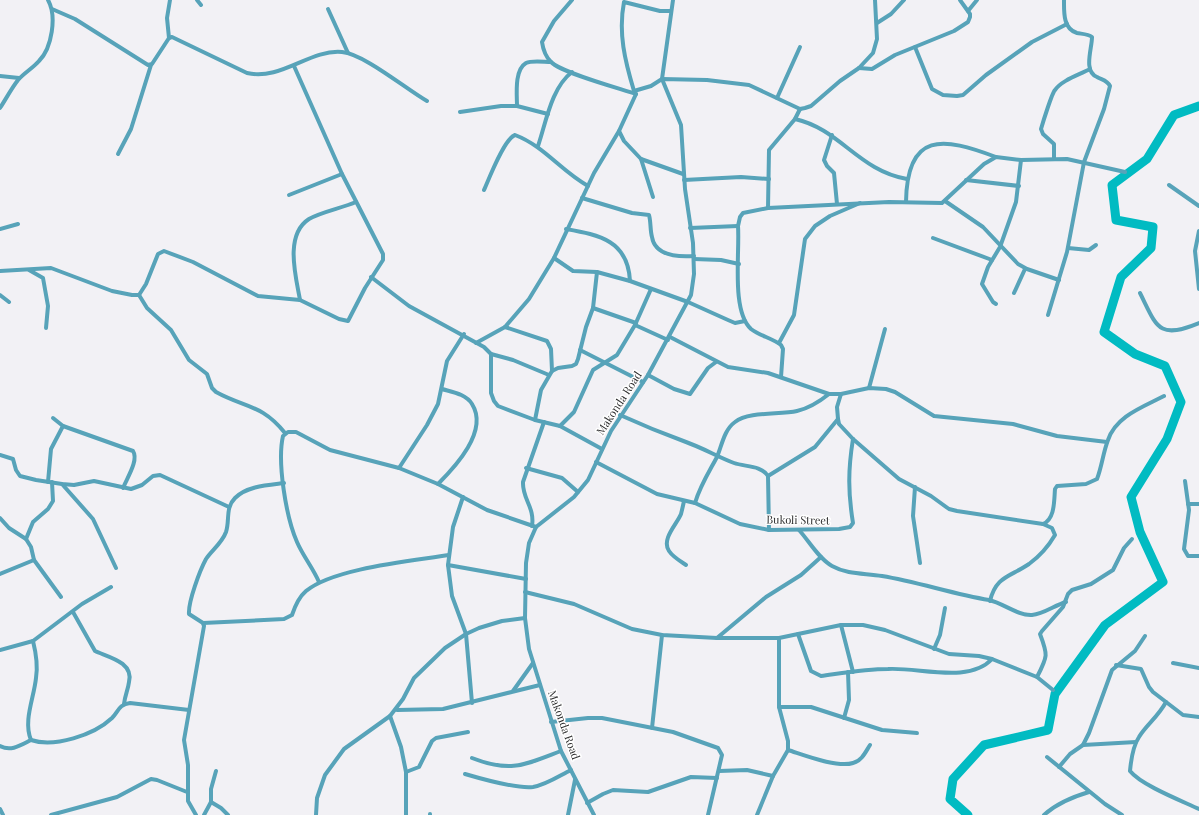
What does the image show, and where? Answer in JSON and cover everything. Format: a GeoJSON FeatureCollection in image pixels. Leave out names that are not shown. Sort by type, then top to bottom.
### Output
{"type":"FeatureCollection","features":[{"type":"Feature","properties":{"kind":"street"},"geometry":{"type":"LineString","coordinates":[[0,108],[19,78],[35,66],[44,55],[51,33],[52,9],[48,0]]}},
{"type":"Feature","properties":{"kind":"street"},"geometry":{"type":"LineString","coordinates":[[118,154],[131,129],[151,65],[169,38],[167,18],[170,0]]}},
{"type":"Feature","properties":{"kind":"street"},"geometry":{"type":"LineString","coordinates":[[197,0],[201,5]]}},
{"type":"Feature","properties":{"kind":"street"},"geometry":{"type":"LineString","coordinates":[[551,62],[545,53],[542,42],[554,20],[572,0]]}},
{"type":"Feature","properties":{"kind":"street","name":"Makonda Road"},"geometry":{"type":"LineString","coordinates":[[594,815],[561,751],[526,639],[525,592],[529,543],[534,526],[578,492],[588,480],[620,415],[648,375],[669,338],[688,302],[693,287],[694,258],[683,174],[681,125],[662,79],[663,61],[669,33],[672,0]]}},
{"type":"Feature","properties":{"kind":"street"},"geometry":{"type":"LineString","coordinates":[[517,106],[519,74],[522,67],[526,63],[532,62],[551,62],[572,72],[635,92],[651,86],[662,79],[694,79],[749,86],[800,109],[811,106],[840,81],[859,68],[876,47],[876,0]]}},
{"type":"Feature","properties":{"kind":"street"},"geometry":{"type":"LineString","coordinates":[[877,23],[891,14],[904,0]]}},
{"type":"Feature","properties":{"kind":"street"},"geometry":{"type":"LineString","coordinates":[[859,68],[872,68],[915,46],[960,28],[970,17],[968,11],[960,0]]}},
{"type":"Feature","properties":{"kind":"street"},"geometry":{"type":"LineString","coordinates":[[968,11],[977,0]]}},
{"type":"Feature","properties":{"kind":"street"},"geometry":{"type":"LineString","coordinates":[[1048,315],[1068,248],[1084,162],[1104,109],[1110,86],[1108,81],[1094,76],[1090,69],[1092,37],[1072,31],[1067,24],[1064,11],[1064,0]]}},
{"type":"Feature","properties":{"kind":"street"},"geometry":{"type":"LineString","coordinates":[[476,343],[505,327],[529,299],[554,258],[566,230],[604,154],[619,130],[635,92],[624,54],[622,34],[624,2],[660,11],[670,11]]}},
{"type":"Feature","properties":{"kind":"street"},"geometry":{"type":"LineString","coordinates":[[52,9],[75,19],[143,63],[151,65]]}},
{"type":"Feature","properties":{"kind":"street"},"geometry":{"type":"LineString","coordinates":[[328,9],[348,53]]}},
{"type":"Feature","properties":{"kind":"street"},"geometry":{"type":"LineString","coordinates":[[915,46],[932,89],[943,95],[957,96],[963,95],[986,75],[1032,42],[1067,24]]}},
{"type":"Feature","properties":{"kind":"street"},"geometry":{"type":"LineString","coordinates":[[169,38],[174,38],[256,76],[275,72],[328,54],[336,52],[348,53],[383,71],[412,93],[427,101]]}},
{"type":"Feature","properties":{"kind":"street"},"geometry":{"type":"LineString","coordinates":[[777,98],[800,47]]}},
{"type":"Feature","properties":{"kind":"street"},"geometry":{"type":"LineString","coordinates":[[139,295],[146,284],[158,254],[164,251],[199,265],[258,296],[300,300],[339,319],[348,321],[371,277],[383,260],[383,254],[342,174],[294,66]]}},
{"type":"Feature","properties":{"kind":"street"},"geometry":{"type":"LineString","coordinates":[[1054,158],[1054,144],[1043,134],[1041,129],[1048,112],[1052,95],[1057,87],[1090,69]]}},
{"type":"Feature","properties":{"kind":"street"},"geometry":{"type":"LineString","coordinates":[[538,146],[548,114],[559,88],[566,77],[572,72]]}},
{"type":"Feature","properties":{"kind":"street"},"geometry":{"type":"LineString","coordinates":[[0,76],[19,78]]}},
{"type":"Feature","properties":{"kind":"street"},"geometry":{"type":"LineString","coordinates":[[460,112],[501,106],[517,106],[548,114]]}},
{"type":"Feature","properties":{"kind":"street"},"geometry":{"type":"LineString","coordinates":[[768,208],[769,150],[795,119],[800,109]]}},
{"type":"Feature","properties":{"kind":"street"},"geometry":{"type":"LineString","coordinates":[[795,119],[814,124],[832,135],[864,161],[887,173],[908,179]]}},
{"type":"Feature","properties":{"kind":"street"},"geometry":{"type":"LineString","coordinates":[[619,130],[624,141],[641,159],[653,197]]}},
{"type":"Feature","properties":{"kind":"street"},"geometry":{"type":"LineString","coordinates":[[832,135],[824,160],[834,173],[837,204]]}},
{"type":"Feature","properties":{"kind":"street"},"geometry":{"type":"LineString","coordinates":[[484,190],[504,147],[512,136],[519,137],[538,146],[572,177],[588,186]]}},
{"type":"Feature","properties":{"kind":"street"},"geometry":{"type":"LineString","coordinates":[[906,202],[908,179],[915,157],[925,147],[936,144],[957,144],[996,157],[1021,160],[1054,158],[1084,162],[1124,172]]}},
{"type":"Feature","properties":{"kind":"street"},"geometry":{"type":"LineString","coordinates":[[781,377],[783,349],[779,343],[760,334],[751,328],[745,321],[740,296],[738,226],[744,213],[768,208],[837,204],[906,202],[942,203],[989,160],[996,157]]}},
{"type":"Feature","properties":{"kind":"street"},"geometry":{"type":"LineString","coordinates":[[641,159],[683,174]]}},
{"type":"Feature","properties":{"kind":"street"},"geometry":{"type":"LineString","coordinates":[[996,304],[993,302],[982,284],[992,260],[1000,247],[1016,202],[1021,160]]}},
{"type":"Feature","properties":{"kind":"street"},"geometry":{"type":"LineString","coordinates":[[289,195],[342,174]]}},
{"type":"Feature","properties":{"kind":"street"},"geometry":{"type":"LineString","coordinates":[[684,180],[741,177],[769,179]]}},
{"type":"Feature","properties":{"kind":"street"},"geometry":{"type":"LineString","coordinates":[[966,180],[1019,186]]}},
{"type":"Feature","properties":{"kind":"street"},"geometry":{"type":"LineString","coordinates":[[1170,186],[1199,206]]}},
{"type":"Feature","properties":{"kind":"street"},"geometry":{"type":"LineString","coordinates":[[582,198],[632,213],[648,215],[652,240],[656,246],[666,254],[739,264]]}},
{"type":"Feature","properties":{"kind":"street"},"geometry":{"type":"LineString","coordinates":[[945,201],[983,227],[1000,247],[1025,269],[1059,280]]}},
{"type":"Feature","properties":{"kind":"street"},"geometry":{"type":"LineString","coordinates":[[300,300],[294,256],[294,244],[298,232],[309,219],[356,202]]}},
{"type":"Feature","properties":{"kind":"street"},"geometry":{"type":"LineString","coordinates":[[779,343],[794,315],[805,239],[815,226],[830,216],[852,208],[860,203]]}},
{"type":"Feature","properties":{"kind":"street"},"geometry":{"type":"LineString","coordinates":[[0,229],[18,224]]}},
{"type":"Feature","properties":{"kind":"street"},"geometry":{"type":"LineString","coordinates":[[690,228],[738,226]]}},
{"type":"Feature","properties":{"kind":"street"},"geometry":{"type":"LineString","coordinates":[[566,230],[597,237],[618,248],[629,268],[630,281]]}},
{"type":"Feature","properties":{"kind":"street"},"geometry":{"type":"LineString","coordinates":[[1199,231],[1195,251],[1199,289]]}},
{"type":"Feature","properties":{"kind":"street"},"geometry":{"type":"LineString","coordinates":[[933,238],[992,260]]}},
{"type":"Feature","properties":{"kind":"street"},"geometry":{"type":"LineString","coordinates":[[1068,248],[1089,250],[1096,246]]}},
{"type":"Feature","properties":{"kind":"street"},"geometry":{"type":"LineString","coordinates":[[554,258],[573,271],[597,272],[630,281],[688,302],[735,323],[745,321]]}},
{"type":"Feature","properties":{"kind":"street"},"geometry":{"type":"LineString","coordinates":[[0,271],[50,268],[112,290],[132,295],[139,295]]}},
{"type":"Feature","properties":{"kind":"street"},"geometry":{"type":"LineString","coordinates":[[1014,293],[1025,269]]}},
{"type":"Feature","properties":{"kind":"street"},"geometry":{"type":"LineString","coordinates":[[29,270],[43,278],[48,306],[46,328]]}},
{"type":"Feature","properties":{"kind":"street"},"geometry":{"type":"LineString","coordinates":[[535,420],[541,390],[551,373],[558,368],[576,364],[593,308],[597,272]]}},
{"type":"Feature","properties":{"kind":"street"},"geometry":{"type":"LineString","coordinates":[[371,277],[409,306],[464,334],[476,343],[484,346],[491,354],[551,373]]}},
{"type":"Feature","properties":{"kind":"street"},"geometry":{"type":"LineString","coordinates":[[560,426],[574,412],[592,370],[617,356],[636,324],[651,288]]}},
{"type":"Feature","properties":{"kind":"street"},"geometry":{"type":"LineString","coordinates":[[1140,293],[1157,326],[1161,330],[1173,330],[1199,323]]}},
{"type":"Feature","properties":{"kind":"street"},"geometry":{"type":"LineString","coordinates":[[0,295],[9,302]]}},
{"type":"Feature","properties":{"kind":"street"},"geometry":{"type":"LineString","coordinates":[[139,295],[147,308],[171,330],[189,360],[207,374],[212,388],[216,392],[263,411],[277,423],[285,433]]}},
{"type":"Feature","properties":{"kind":"street"},"geometry":{"type":"LineString","coordinates":[[593,308],[669,338],[716,362],[735,369],[756,370],[829,394],[841,394],[870,388],[886,389],[895,392],[934,416],[1012,424],[1057,436],[1107,442]]}},
{"type":"Feature","properties":{"kind":"street"},"geometry":{"type":"LineString","coordinates":[[505,327],[547,341],[551,349],[551,373]]}},
{"type":"Feature","properties":{"kind":"street"},"geometry":{"type":"LineString","coordinates":[[870,388],[885,329]]}},
{"type":"Feature","properties":{"kind":"street"},"geometry":{"type":"LineString","coordinates":[[399,468],[427,425],[438,404],[447,362],[464,334]]}},
{"type":"Feature","properties":{"kind":"street"},"geometry":{"type":"LineString","coordinates":[[580,350],[607,362],[643,382]]}},
{"type":"Feature","properties":{"kind":"street"},"geometry":{"type":"LineString","coordinates":[[491,354],[492,393],[494,401],[498,406],[535,420],[560,426],[602,449]]}},
{"type":"Feature","properties":{"kind":"street"},"geometry":{"type":"LineString","coordinates":[[648,375],[674,389],[690,394],[708,368],[716,362]]}},
{"type":"Feature","properties":{"kind":"street"},"geometry":{"type":"LineString","coordinates":[[438,484],[463,457],[475,427],[476,414],[472,404],[457,393],[442,389]]}},
{"type":"Feature","properties":{"kind":"street"},"geometry":{"type":"LineString","coordinates":[[695,503],[707,472],[717,457],[728,429],[735,421],[751,416],[796,411],[814,405],[829,394]]}},
{"type":"Feature","properties":{"kind":"street"},"geometry":{"type":"LineString","coordinates":[[841,394],[837,407],[840,424],[853,439],[894,475],[949,509],[957,512],[1042,524],[1052,528],[1055,535],[1045,551],[1030,564],[998,583],[993,589],[990,600]]}},
{"type":"Feature","properties":{"kind":"street"},"geometry":{"type":"LineString","coordinates":[[1042,524],[1047,522],[1052,515],[1055,489],[1058,486],[1086,484],[1097,479],[1107,442],[1118,423],[1129,414],[1164,396]]}},
{"type":"Feature","properties":{"kind":"street"},"geometry":{"type":"LineString","coordinates":[[620,415],[717,457],[738,464],[758,468],[766,472],[768,476],[769,530]]}},
{"type":"Feature","properties":{"kind":"street"},"geometry":{"type":"LineString","coordinates":[[53,418],[63,426],[133,451],[135,460],[123,488]]}},
{"type":"Feature","properties":{"kind":"street"},"geometry":{"type":"LineString","coordinates":[[768,476],[815,446],[838,419]]}},
{"type":"Feature","properties":{"kind":"street"},"geometry":{"type":"LineString","coordinates":[[285,433],[296,432],[330,450],[399,468],[438,484],[501,516],[534,526],[532,509],[522,489],[526,468],[544,422]]}},
{"type":"Feature","properties":{"kind":"street"},"geometry":{"type":"LineString","coordinates":[[26,539],[33,522],[48,509],[53,501],[50,482],[51,448],[63,426]]}},
{"type":"Feature","properties":{"kind":"street"},"geometry":{"type":"LineString","coordinates":[[285,433],[283,436],[280,454],[284,483],[295,536],[319,582]]}},
{"type":"Feature","properties":{"kind":"street","name":"Bukoli Street"},"geometry":{"type":"LineString","coordinates":[[596,462],[657,494],[684,502],[695,503],[740,524],[769,530],[839,529],[850,527],[853,523],[848,491],[848,469],[853,439]]}},
{"type":"Feature","properties":{"kind":"street"},"geometry":{"type":"LineString","coordinates":[[0,455],[13,459],[16,470],[20,476],[62,484],[74,485],[94,481],[123,488],[138,488],[153,476],[160,475],[229,507]]}},
{"type":"Feature","properties":{"kind":"street"},"geometry":{"type":"LineString","coordinates":[[526,468],[562,478],[578,492]]}},
{"type":"Feature","properties":{"kind":"street"},"geometry":{"type":"LineString","coordinates":[[1185,481],[1188,504],[1184,549],[1188,556],[1199,556]]}},
{"type":"Feature","properties":{"kind":"street"},"geometry":{"type":"LineString","coordinates":[[196,815],[188,801],[188,765],[184,740],[204,631],[202,623],[190,614],[191,604],[202,568],[226,531],[229,507],[241,493],[264,486],[284,483]]}},
{"type":"Feature","properties":{"kind":"street"},"geometry":{"type":"LineString","coordinates":[[62,484],[93,519],[116,568]]}},
{"type":"Feature","properties":{"kind":"street"},"geometry":{"type":"LineString","coordinates":[[915,487],[913,516],[920,563]]}},
{"type":"Feature","properties":{"kind":"street"},"geometry":{"type":"LineString","coordinates":[[463,497],[453,527],[448,565],[452,596],[466,634],[472,703]]}},
{"type":"Feature","properties":{"kind":"street"},"geometry":{"type":"LineString","coordinates":[[684,502],[680,515],[669,534],[666,545],[674,557],[686,565]]}},
{"type":"Feature","properties":{"kind":"street"},"geometry":{"type":"LineString","coordinates":[[1188,504],[1199,504]]}},
{"type":"Feature","properties":{"kind":"street"},"geometry":{"type":"LineString","coordinates":[[0,518],[10,528],[26,539],[34,560],[61,597]]}},
{"type":"Feature","properties":{"kind":"street"},"geometry":{"type":"LineString","coordinates":[[799,530],[829,565],[854,574],[882,575],[966,596],[990,600],[1032,615],[1066,602]]}},
{"type":"Feature","properties":{"kind":"street"},"geometry":{"type":"LineString","coordinates":[[1038,677],[1046,658],[1046,650],[1040,634],[1066,602],[1068,594],[1072,590],[1110,574],[1132,538]]}},
{"type":"Feature","properties":{"kind":"street"},"geometry":{"type":"LineString","coordinates":[[202,623],[284,619],[292,615],[296,604],[305,592],[319,582],[353,571],[449,555]]}},
{"type":"Feature","properties":{"kind":"street"},"geometry":{"type":"LineString","coordinates":[[717,638],[766,597],[801,575],[822,557]]}},
{"type":"Feature","properties":{"kind":"street"},"geometry":{"type":"LineString","coordinates":[[0,574],[34,560]]}},
{"type":"Feature","properties":{"kind":"street"},"geometry":{"type":"LineString","coordinates":[[448,565],[526,579]]}},
{"type":"Feature","properties":{"kind":"street"},"geometry":{"type":"LineString","coordinates":[[0,650],[33,641],[111,587]]}},
{"type":"Feature","properties":{"kind":"street"},"geometry":{"type":"LineString","coordinates":[[525,592],[574,604],[632,629],[662,636],[780,638],[841,626],[863,625],[885,630],[949,654],[979,656],[992,659],[1038,677],[1053,690]]}},
{"type":"Feature","properties":{"kind":"street"},"geometry":{"type":"LineString","coordinates":[[934,649],[940,635],[945,608]]}},
{"type":"Feature","properties":{"kind":"street"},"geometry":{"type":"LineString","coordinates":[[0,746],[8,749],[14,748],[31,740],[51,742],[76,738],[111,718],[124,704],[130,673],[118,660],[95,652],[73,612]]}},
{"type":"Feature","properties":{"kind":"street"},"geometry":{"type":"LineString","coordinates":[[316,815],[317,798],[325,775],[344,749],[397,710],[414,678],[445,648],[466,634],[502,621],[525,618]]}},
{"type":"Feature","properties":{"kind":"street"},"geometry":{"type":"LineString","coordinates":[[841,626],[854,672]]}},
{"type":"Feature","properties":{"kind":"street"},"geometry":{"type":"LineString","coordinates":[[798,634],[812,671],[821,676],[888,669],[950,672],[974,671],[986,665],[992,659]]}},
{"type":"Feature","properties":{"kind":"street"},"geometry":{"type":"LineString","coordinates":[[652,728],[662,636]]}},
{"type":"Feature","properties":{"kind":"street"},"geometry":{"type":"LineString","coordinates":[[1059,767],[1070,754],[1083,745],[1089,733],[1112,670],[1116,665],[1135,651],[1145,636]]}},
{"type":"Feature","properties":{"kind":"street"},"geometry":{"type":"LineString","coordinates":[[757,815],[773,776],[788,750],[788,741],[779,707],[780,638]]}},
{"type":"Feature","properties":{"kind":"street"},"geometry":{"type":"LineString","coordinates":[[31,740],[28,733],[28,724],[37,676],[36,653],[33,641]]}},
{"type":"Feature","properties":{"kind":"street"},"geometry":{"type":"LineString","coordinates":[[513,691],[533,663]]}},
{"type":"Feature","properties":{"kind":"street"},"geometry":{"type":"LineString","coordinates":[[1174,663],[1199,668]]}},
{"type":"Feature","properties":{"kind":"street"},"geometry":{"type":"LineString","coordinates":[[1116,665],[1141,669],[1149,687],[1166,702],[1183,715],[1199,717]]}},
{"type":"Feature","properties":{"kind":"street"},"geometry":{"type":"LineString","coordinates":[[844,718],[849,700],[848,672]]}},
{"type":"Feature","properties":{"kind":"street"},"geometry":{"type":"LineString","coordinates":[[397,710],[443,709],[540,685]]}},
{"type":"Feature","properties":{"kind":"street"},"geometry":{"type":"LineString","coordinates":[[1166,702],[1158,715],[1140,735],[1136,742],[1130,771],[1133,775],[1199,809]]}},
{"type":"Feature","properties":{"kind":"street"},"geometry":{"type":"LineString","coordinates":[[124,704],[189,710]]}},
{"type":"Feature","properties":{"kind":"street"},"geometry":{"type":"LineString","coordinates":[[779,707],[811,708],[882,730],[917,733]]}},
{"type":"Feature","properties":{"kind":"street"},"geometry":{"type":"LineString","coordinates":[[390,716],[401,748],[406,772],[406,815]]}},
{"type":"Feature","properties":{"kind":"street"},"geometry":{"type":"LineString","coordinates":[[551,722],[602,718],[673,732],[718,748],[722,755],[708,815]]}},
{"type":"Feature","properties":{"kind":"street"},"geometry":{"type":"LineString","coordinates":[[406,772],[420,767],[426,750],[436,738],[468,732]]}},
{"type":"Feature","properties":{"kind":"street"},"geometry":{"type":"LineString","coordinates":[[1083,745],[1136,742]]}},
{"type":"Feature","properties":{"kind":"street"},"geometry":{"type":"LineString","coordinates":[[788,750],[819,760],[848,764],[860,759],[870,745]]}},
{"type":"Feature","properties":{"kind":"street"},"geometry":{"type":"LineString","coordinates":[[472,758],[488,764],[505,767],[522,765],[561,751]]}},
{"type":"Feature","properties":{"kind":"street"},"geometry":{"type":"LineString","coordinates":[[1047,758],[1089,792],[1122,815]]}},
{"type":"Feature","properties":{"kind":"street"},"geometry":{"type":"LineString","coordinates":[[465,774],[505,784],[533,787],[542,785],[571,770]]}},
{"type":"Feature","properties":{"kind":"street"},"geometry":{"type":"LineString","coordinates":[[204,815],[211,802],[211,789],[216,771]]}},
{"type":"Feature","properties":{"kind":"street"},"geometry":{"type":"LineString","coordinates":[[719,771],[758,771],[764,775],[773,776]]}},
{"type":"Feature","properties":{"kind":"street"},"geometry":{"type":"LineString","coordinates":[[587,803],[613,790],[648,792],[691,777],[717,778]]}},
{"type":"Feature","properties":{"kind":"street"},"geometry":{"type":"LineString","coordinates":[[51,815],[117,797],[151,779],[187,792]]}},
{"type":"Feature","properties":{"kind":"street"},"geometry":{"type":"LineString","coordinates":[[568,815],[576,780]]}},
{"type":"Feature","properties":{"kind":"street"},"geometry":{"type":"LineString","coordinates":[[1045,815],[1056,805],[1074,796],[1089,792]]}},
{"type":"Feature","properties":{"kind":"street"},"geometry":{"type":"LineString","coordinates":[[211,802],[228,815]]}},
{"type":"Feature","properties":{"kind":"street"},"geometry":{"type":"LineString","coordinates":[[0,809],[3,815]]}},
{"type":"Feature","properties":{"kind":"waterway"},"geometry":{"type":"LineString","coordinates":[[968,815],[950,799],[953,779],[984,745],[1048,730],[1055,694],[1105,625],[1163,582],[1140,532],[1131,497],[1167,439],[1181,402],[1165,366],[1135,354],[1104,332],[1121,277],[1151,248],[1153,227],[1116,220],[1112,185],[1147,159],[1174,115],[1199,106]]}}]}
